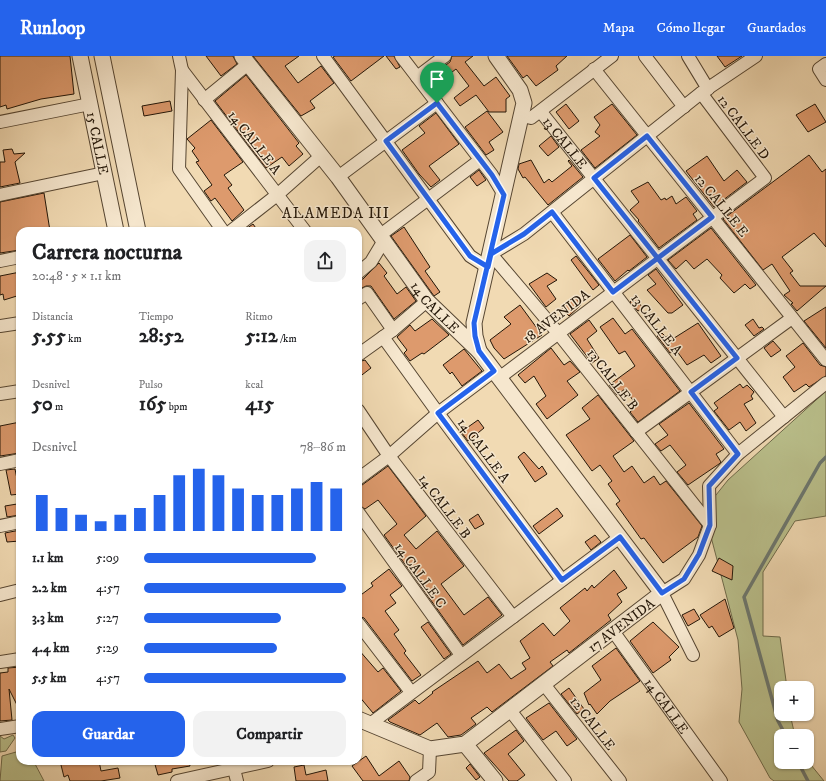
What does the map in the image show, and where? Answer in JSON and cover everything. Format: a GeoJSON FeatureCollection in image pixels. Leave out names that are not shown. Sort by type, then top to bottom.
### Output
{"type":"FeatureCollection","features":[{"type":"Feature","properties":{"kind":"street","name":"15 CALLE"},"geometry":{"type":"LineString","coordinates":[[80,56],[115,227]]}},
{"type":"Feature","properties":{"kind":"street","name":"15 CALLE"},"geometry":{"type":"LineString","coordinates":[[102,56],[137,227]]}},
{"type":"Feature","properties":{"kind":"street","name":"14 CALLE A"},"geometry":{"type":"LineString","coordinates":[[179,56],[182,70],[179,169],[220,227]]}},
{"type":"Feature","properties":{"kind":"street"},"geometry":{"type":"LineString","coordinates":[[182,70],[184,56]]}},
{"type":"Feature","properties":{"kind":"street","name":"13 CALLE B"},"geometry":{"type":"LineString","coordinates":[[323,56],[470,256],[489,260],[558,333],[710,525]]}},
{"type":"Feature","properties":{"kind":"street"},"geometry":{"type":"LineString","coordinates":[[402,56],[480,160],[504,195]]}},
{"type":"Feature","properties":{"kind":"street"},"geometry":{"type":"LineString","coordinates":[[417,77],[445,56]]}},
{"type":"Feature","properties":{"kind":"street","name":"13 CALLE"},"geometry":{"type":"LineString","coordinates":[[496,56],[520,90],[524,103],[522,116]]}},
{"type":"Feature","properties":{"kind":"street"},"geometry":{"type":"LineString","coordinates":[[479,351],[475,336],[474,323],[522,116],[531,118],[541,112],[612,56]]}},
{"type":"Feature","properties":{"kind":"street"},"geometry":{"type":"LineString","coordinates":[[645,56],[684,107]]}},
{"type":"Feature","properties":{"kind":"street","name":"12 CALLE D"},"geometry":{"type":"LineString","coordinates":[[690,56],[704,91],[764,178]]}},
{"type":"Feature","properties":{"kind":"street"},"geometry":{"type":"LineString","coordinates":[[489,260],[704,91],[756,56]]}},
{"type":"Feature","properties":{"kind":"street"},"geometry":{"type":"LineString","coordinates":[[204,100],[245,60]]}},
{"type":"Feature","properties":{"kind":"street","name":"14 CALLE"},"geometry":{"type":"LineString","coordinates":[[245,60],[338,177],[381,239],[427,301],[479,351],[662,593]]}},
{"type":"Feature","properties":{"kind":"street"},"geometry":{"type":"LineString","coordinates":[[826,64],[819,69],[826,80]]}},
{"type":"Feature","properties":{"kind":"street","name":"12 CALLE E"},"geometry":{"type":"LineString","coordinates":[[594,69],[826,360]]}},
{"type":"Feature","properties":{"kind":"street","name":"14 CALLE A"},"geometry":{"type":"LineString","coordinates":[[182,70],[302,227]]}},
{"type":"Feature","properties":{"kind":"street"},"geometry":{"type":"LineString","coordinates":[[338,177],[437,103]]}},
{"type":"Feature","properties":{"kind":"street"},"geometry":{"type":"LineString","coordinates":[[0,122],[90,104]]}},
{"type":"Feature","properties":{"kind":"street","name":"13 CALLE"},"geometry":{"type":"LineString","coordinates":[[541,112],[784,417]]}},
{"type":"Feature","properties":{"kind":"street"},"geometry":{"type":"LineString","coordinates":[[236,227],[277,196],[321,156]]}},
{"type":"Feature","properties":{"kind":"street"},"geometry":{"type":"LineString","coordinates":[[362,270],[371,262],[381,239],[429,199],[480,160]]}},
{"type":"Feature","properties":{"kind":"street"},"geometry":{"type":"LineString","coordinates":[[0,196],[104,173]]}},
{"type":"Feature","properties":{"kind":"street","name":"18 AVENIDA"},"geometry":{"type":"LineString","coordinates":[[362,476],[389,456],[438,413],[558,333],[764,178]]}},
{"type":"Feature","properties":{"kind":"street","name":"13 CALLE A"},"geometry":{"type":"LineString","coordinates":[[552,212],[738,454]]}},
{"type":"Feature","properties":{"kind":"street"},"geometry":{"type":"LineString","coordinates":[[0,261],[16,258]]}},
{"type":"Feature","properties":{"kind":"street","name":"14 CALLE A"},"geometry":{"type":"LineString","coordinates":[[362,296],[367,293],[388,333],[438,413],[562,580]]}},
{"type":"Feature","properties":{"kind":"street"},"geometry":{"type":"LineString","coordinates":[[362,352],[427,301]]}},
{"type":"Feature","properties":{"kind":"street"},"geometry":{"type":"LineString","coordinates":[[636,432],[792,318]]}},
{"type":"Feature","properties":{"kind":"street"},"geometry":{"type":"LineString","coordinates":[[0,326],[16,323]]}},
{"type":"Feature","properties":{"kind":"street","name":"17 AVENIDA"},"geometry":{"type":"LineString","coordinates":[[465,744],[662,593],[684,579],[699,554],[710,525],[709,486],[738,454],[826,383]]}},
{"type":"Feature","properties":{"kind":"street"},"geometry":{"type":"LineString","coordinates":[[0,394],[16,391]]}},
{"type":"Feature","properties":{"kind":"street","name":"14 CALLE B"},"geometry":{"type":"LineString","coordinates":[[362,416],[389,456],[513,617]]}},
{"type":"Feature","properties":{"kind":"street"},"geometry":{"type":"LineString","coordinates":[[0,464],[16,461]]}},
{"type":"Feature","properties":{"kind":"street","name":"14 CALLE C"},"geometry":{"type":"LineString","coordinates":[[362,518],[461,655]]}},
{"type":"Feature","properties":{"kind":"street"},"geometry":{"type":"LineString","coordinates":[[0,524],[16,522]]}},
{"type":"Feature","properties":{"kind":"street"},"geometry":{"type":"LineString","coordinates":[[364,721],[412,692],[620,537]]}},
{"type":"Feature","properties":{"kind":"street"},"geometry":{"type":"LineString","coordinates":[[0,595],[16,591]]}},
{"type":"Feature","properties":{"kind":"street"},"geometry":{"type":"LineString","coordinates":[[662,593],[693,656]]}},
{"type":"Feature","properties":{"kind":"street"},"geometry":{"type":"LineString","coordinates":[[362,628],[412,692]]}},
{"type":"Feature","properties":{"kind":"street","name":"14 CALLE"},"geometry":{"type":"LineString","coordinates":[[613,631],[716,779]]}},
{"type":"Feature","properties":{"kind":"street"},"geometry":{"type":"LineString","coordinates":[[0,662],[16,659]]}},
{"type":"Feature","properties":{"kind":"street","name":"12 CALLE"},"geometry":{"type":"LineString","coordinates":[[543,683],[620,781]]}},
{"type":"Feature","properties":{"kind":"street"},"geometry":{"type":"LineString","coordinates":[[509,709],[565,781]]}},
{"type":"Feature","properties":{"kind":"street"},"geometry":{"type":"LineString","coordinates":[[364,721],[430,749],[465,744],[495,781]]}},
{"type":"Feature","properties":{"kind":"street"},"geometry":{"type":"LineString","coordinates":[[0,729],[16,727]]}},
{"type":"Feature","properties":{"kind":"street"},"geometry":{"type":"LineString","coordinates":[[416,781],[433,776],[430,749]]}},
{"type":"Feature","properties":{"kind":"street"},"geometry":{"type":"LineString","coordinates":[[177,781],[233,765],[237,781]]}},
{"type":"Feature","properties":{"kind":"green space"},"geometry":{"type":"Polygon","coordinates":[[[826,391],[826,516],[795,521],[763,572],[763,636],[780,637],[786,681],[774,681],[774,721],[792,721],[793,729],[774,729],[774,769],[814,769],[824,781],[774,781],[770,778],[739,722],[742,689],[738,640],[704,510],[728,480],[826,391]]]}},
{"type":"Feature","properties":{"kind":"green space"},"geometry":{"type":"Polygon","coordinates":[[[13,735],[15,738],[6,751],[0,752],[0,736],[4,739],[13,735]]]}},
{"type":"Feature","properties":{"kind":"green space"},"geometry":{"type":"Polygon","coordinates":[[[16,752],[16,765],[36,765],[44,781],[0,781],[2,756],[16,752]]]}},
{"type":"Feature","properties":{"kind":"building"},"geometry":{"type":"Polygon","coordinates":[[[0,56],[70,56],[74,94],[41,99],[7,109],[6,105],[0,107],[0,56]]]}},
{"type":"Feature","properties":{"kind":"building"},"geometry":{"type":"Polygon","coordinates":[[[206,56],[233,56],[237,64],[221,76],[206,56]]]}},
{"type":"Feature","properties":{"kind":"building"},"geometry":{"type":"Polygon","coordinates":[[[253,56],[299,56],[285,66],[298,83],[321,66],[334,83],[310,101],[315,108],[301,116],[253,56]]]}},
{"type":"Feature","properties":{"kind":"building"},"geometry":{"type":"Polygon","coordinates":[[[384,56],[351,81],[333,57],[384,56]]]}},
{"type":"Feature","properties":{"kind":"building"},"geometry":{"type":"Polygon","coordinates":[[[386,56],[394,56],[400,67],[396,69],[386,56]]]}},
{"type":"Feature","properties":{"kind":"building"},"geometry":{"type":"Polygon","coordinates":[[[452,56],[473,56],[465,62],[484,86],[496,77],[510,96],[506,99],[506,112],[489,112],[476,95],[460,106],[454,98],[469,86],[456,69],[434,86],[428,78],[450,62],[452,56]]]}},
{"type":"Feature","properties":{"kind":"building"},"geometry":{"type":"Polygon","coordinates":[[[507,56],[567,56],[556,66],[558,70],[536,86],[527,75],[523,78],[507,56]]]}},
{"type":"Feature","properties":{"kind":"building"},"geometry":{"type":"Polygon","coordinates":[[[717,56],[742,56],[725,67],[717,56]]]}},
{"type":"Feature","properties":{"kind":"building"},"geometry":{"type":"Polygon","coordinates":[[[246,75],[299,143],[296,146],[303,154],[289,166],[282,157],[266,168],[215,101],[246,75]]]}},
{"type":"Feature","properties":{"kind":"building"},"geometry":{"type":"Polygon","coordinates":[[[170,101],[172,111],[144,116],[142,106],[170,101]]]}},
{"type":"Feature","properties":{"kind":"building"},"geometry":{"type":"Polygon","coordinates":[[[566,104],[579,121],[569,129],[556,112],[566,104]]]}},
{"type":"Feature","properties":{"kind":"building"},"geometry":{"type":"Polygon","coordinates":[[[612,104],[637,135],[595,168],[581,150],[600,136],[595,132],[600,125],[594,117],[612,104]]]}},
{"type":"Feature","properties":{"kind":"building"},"geometry":{"type":"Polygon","coordinates":[[[815,104],[826,122],[808,132],[796,115],[815,104]]]}},
{"type":"Feature","properties":{"kind":"building"},"geometry":{"type":"Polygon","coordinates":[[[487,111],[503,132],[489,142],[494,150],[486,155],[465,127],[487,111]]]}},
{"type":"Feature","properties":{"kind":"building"},"geometry":{"type":"Polygon","coordinates":[[[436,113],[459,144],[429,166],[440,180],[431,187],[419,174],[402,150],[425,133],[419,126],[436,113]]]}},
{"type":"Feature","properties":{"kind":"building"},"geometry":{"type":"Polygon","coordinates":[[[211,120],[243,162],[224,175],[232,185],[228,188],[244,210],[232,221],[215,198],[211,201],[204,191],[212,185],[196,162],[199,161],[192,151],[195,148],[187,139],[211,120]]]}},
{"type":"Feature","properties":{"kind":"building"},"geometry":{"type":"Polygon","coordinates":[[[551,136],[559,147],[548,156],[539,146],[551,136]]]}},
{"type":"Feature","properties":{"kind":"building"},"geometry":{"type":"Polygon","coordinates":[[[12,149],[14,154],[25,153],[15,162],[20,183],[0,187],[0,162],[5,162],[3,150],[12,149]]]}},
{"type":"Feature","properties":{"kind":"building"},"geometry":{"type":"Polygon","coordinates":[[[809,155],[822,172],[826,169],[826,247],[814,233],[782,257],[793,271],[790,273],[800,286],[826,286],[797,311],[791,304],[793,303],[784,295],[790,291],[772,264],[763,270],[723,219],[809,155]]]}},
{"type":"Feature","properties":{"kind":"building"},"geometry":{"type":"Polygon","coordinates":[[[707,156],[724,181],[737,170],[747,182],[714,207],[686,171],[707,156]]]}},
{"type":"Feature","properties":{"kind":"building"},"geometry":{"type":"Polygon","coordinates":[[[531,160],[544,183],[549,179],[552,182],[572,166],[568,161],[569,160],[583,177],[548,205],[525,177],[523,178],[518,169],[519,164],[531,160]]]}},
{"type":"Feature","properties":{"kind":"building"},"geometry":{"type":"Polygon","coordinates":[[[479,170],[486,180],[477,186],[470,177],[479,170]]]}},
{"type":"Feature","properties":{"kind":"building"},"geometry":{"type":"Polygon","coordinates":[[[648,182],[661,200],[665,198],[666,200],[672,196],[676,204],[686,197],[697,211],[693,214],[697,220],[659,248],[630,210],[639,202],[631,191],[648,182]]]}},
{"type":"Feature","properties":{"kind":"building"},"geometry":{"type":"Polygon","coordinates":[[[44,193],[49,227],[16,227],[16,251],[0,253],[0,202],[44,193]]]}},
{"type":"Feature","properties":{"kind":"building"},"geometry":{"type":"Polygon","coordinates":[[[404,227],[430,267],[425,271],[440,292],[434,296],[391,236],[404,227]]]}},
{"type":"Feature","properties":{"kind":"building"},"geometry":{"type":"Polygon","coordinates":[[[711,228],[756,285],[750,289],[745,284],[734,293],[720,278],[722,275],[707,259],[694,269],[686,260],[676,269],[668,260],[711,228]]]}},
{"type":"Feature","properties":{"kind":"building"},"geometry":{"type":"Polygon","coordinates":[[[630,235],[647,257],[615,281],[598,259],[630,235]]]}},
{"type":"Feature","properties":{"kind":"building"},"geometry":{"type":"Polygon","coordinates":[[[576,256],[599,285],[593,290],[571,260],[576,256]]]}},
{"type":"Feature","properties":{"kind":"building"},"geometry":{"type":"Polygon","coordinates":[[[379,263],[387,273],[384,276],[397,294],[406,287],[416,301],[394,319],[371,286],[362,288],[363,279],[379,263]]]}},
{"type":"Feature","properties":{"kind":"building"},"geometry":{"type":"Polygon","coordinates":[[[656,269],[683,305],[672,313],[668,313],[647,290],[656,284],[648,275],[656,269]]]}},
{"type":"Feature","properties":{"kind":"building"},"geometry":{"type":"Polygon","coordinates":[[[16,273],[16,296],[4,300],[3,294],[0,295],[0,276],[16,273]]]}},
{"type":"Feature","properties":{"kind":"building"},"geometry":{"type":"Polygon","coordinates":[[[547,273],[557,280],[547,286],[556,299],[546,307],[529,284],[547,273]]]}},
{"type":"Feature","properties":{"kind":"building"},"geometry":{"type":"Polygon","coordinates":[[[575,296],[581,305],[569,316],[561,307],[575,296]]]}},
{"type":"Feature","properties":{"kind":"building"},"geometry":{"type":"Polygon","coordinates":[[[635,298],[643,308],[638,311],[630,302],[635,298]]]}},
{"type":"Feature","properties":{"kind":"building"},"geometry":{"type":"Polygon","coordinates":[[[520,305],[542,335],[504,359],[494,348],[490,340],[511,324],[504,317],[520,305]]]}},
{"type":"Feature","properties":{"kind":"building"},"geometry":{"type":"Polygon","coordinates":[[[826,307],[826,348],[804,321],[826,307]]]}},
{"type":"Feature","properties":{"kind":"building"},"geometry":{"type":"Polygon","coordinates":[[[613,318],[625,334],[632,329],[680,391],[638,422],[630,412],[637,406],[625,389],[617,395],[609,385],[635,366],[625,351],[619,354],[600,327],[613,318]]]}},
{"type":"Feature","properties":{"kind":"building"},"geometry":{"type":"Polygon","coordinates":[[[432,319],[449,335],[424,354],[422,353],[410,361],[404,353],[407,350],[397,337],[410,325],[415,331],[432,319]]]}},
{"type":"Feature","properties":{"kind":"building"},"geometry":{"type":"Polygon","coordinates":[[[753,319],[759,328],[762,327],[764,329],[754,336],[745,325],[753,319]]]}},
{"type":"Feature","properties":{"kind":"building"},"geometry":{"type":"Polygon","coordinates":[[[589,320],[597,331],[587,339],[599,358],[592,363],[570,334],[589,320]]]}},
{"type":"Feature","properties":{"kind":"building"},"geometry":{"type":"Polygon","coordinates":[[[698,323],[721,356],[711,363],[704,355],[687,365],[676,350],[670,353],[657,336],[662,333],[666,337],[668,336],[671,340],[698,323]]]}},
{"type":"Feature","properties":{"kind":"building"},"geometry":{"type":"Polygon","coordinates":[[[773,341],[781,350],[771,357],[764,348],[773,341]]]}},
{"type":"Feature","properties":{"kind":"building"},"geometry":{"type":"Polygon","coordinates":[[[803,343],[820,365],[826,367],[826,376],[809,387],[806,384],[794,392],[783,377],[795,367],[786,356],[803,343]]]}},
{"type":"Feature","properties":{"kind":"building"},"geometry":{"type":"Polygon","coordinates":[[[551,348],[564,365],[570,361],[580,372],[567,381],[578,395],[547,419],[536,404],[546,396],[534,376],[525,383],[518,375],[551,348]]]}},
{"type":"Feature","properties":{"kind":"building"},"geometry":{"type":"Polygon","coordinates":[[[464,349],[482,371],[462,386],[452,372],[450,374],[443,365],[464,349]]]}},
{"type":"Feature","properties":{"kind":"building"},"geometry":{"type":"Polygon","coordinates":[[[365,360],[371,368],[362,375],[362,361],[365,360]]]}},
{"type":"Feature","properties":{"kind":"building"},"geometry":{"type":"Polygon","coordinates":[[[740,384],[743,388],[747,385],[754,392],[751,396],[753,399],[744,404],[756,423],[746,431],[740,422],[729,430],[714,411],[718,408],[714,403],[740,384]]]}},
{"type":"Feature","properties":{"kind":"building"},"geometry":{"type":"Polygon","coordinates":[[[598,395],[634,441],[613,456],[624,472],[632,466],[644,483],[654,476],[660,485],[666,481],[702,526],[698,537],[663,563],[644,538],[641,539],[616,504],[620,501],[608,484],[612,481],[600,465],[592,471],[566,435],[590,419],[582,408],[598,395]]]}},
{"type":"Feature","properties":{"kind":"building"},"geometry":{"type":"Polygon","coordinates":[[[689,403],[724,449],[716,454],[721,462],[719,464],[688,485],[677,472],[686,465],[670,445],[661,451],[655,444],[668,435],[659,424],[689,403]]]}},
{"type":"Feature","properties":{"kind":"building"},"geometry":{"type":"Polygon","coordinates":[[[478,420],[484,428],[468,441],[461,432],[478,420]]]}},
{"type":"Feature","properties":{"kind":"building"},"geometry":{"type":"Polygon","coordinates":[[[16,423],[16,454],[0,456],[0,426],[16,423]]]}},
{"type":"Feature","properties":{"kind":"building"},"geometry":{"type":"Polygon","coordinates":[[[524,452],[539,469],[542,466],[547,474],[535,482],[518,457],[524,452]]]}},
{"type":"Feature","properties":{"kind":"building"},"geometry":{"type":"Polygon","coordinates":[[[388,466],[426,516],[404,535],[416,549],[437,531],[464,566],[441,584],[464,615],[488,597],[502,615],[463,645],[384,535],[397,524],[378,500],[365,509],[362,507],[362,485],[388,466]]]}},
{"type":"Feature","properties":{"kind":"building"},"geometry":{"type":"Polygon","coordinates":[[[15,469],[16,494],[11,495],[6,470],[15,469]]]}},
{"type":"Feature","properties":{"kind":"building"},"geometry":{"type":"Polygon","coordinates":[[[16,504],[16,516],[7,517],[5,506],[16,504]]]}},
{"type":"Feature","properties":{"kind":"building"},"geometry":{"type":"Polygon","coordinates":[[[557,508],[563,516],[539,534],[533,526],[557,508]]]}},
{"type":"Feature","properties":{"kind":"building"},"geometry":{"type":"Polygon","coordinates":[[[478,514],[484,524],[475,529],[469,520],[478,514]]]}},
{"type":"Feature","properties":{"kind":"building"},"geometry":{"type":"Polygon","coordinates":[[[16,531],[16,541],[7,542],[5,533],[16,531]]]}},
{"type":"Feature","properties":{"kind":"building"},"geometry":{"type":"Polygon","coordinates":[[[595,535],[601,542],[591,550],[585,542],[595,535]]]}},
{"type":"Feature","properties":{"kind":"building"},"geometry":{"type":"Polygon","coordinates":[[[719,558],[733,566],[732,580],[712,571],[719,558]]]}},
{"type":"Feature","properties":{"kind":"building"},"geometry":{"type":"Polygon","coordinates":[[[389,569],[402,586],[390,595],[396,603],[385,611],[399,630],[394,634],[406,651],[404,653],[421,675],[412,681],[362,617],[362,594],[373,586],[371,583],[389,569]]]}},
{"type":"Feature","properties":{"kind":"building"},"geometry":{"type":"Polygon","coordinates":[[[614,570],[627,588],[617,594],[622,602],[608,615],[611,620],[569,653],[567,650],[550,662],[553,666],[492,712],[487,707],[471,718],[476,724],[461,735],[448,737],[437,723],[420,735],[388,720],[415,700],[419,704],[433,693],[432,692],[478,661],[487,673],[499,664],[511,679],[526,669],[522,663],[530,658],[520,641],[543,623],[554,636],[570,621],[560,608],[585,588],[587,591],[592,585],[594,588],[614,570]]]}},
{"type":"Feature","properties":{"kind":"building"},"geometry":{"type":"Polygon","coordinates":[[[725,599],[734,628],[719,637],[712,626],[709,628],[700,615],[725,599]]]}},
{"type":"Feature","properties":{"kind":"building"},"geometry":{"type":"Polygon","coordinates":[[[694,609],[700,619],[688,626],[682,615],[694,609]]]}},
{"type":"Feature","properties":{"kind":"building"},"geometry":{"type":"Polygon","coordinates":[[[428,622],[451,654],[444,659],[421,627],[428,622]]]}},
{"type":"Feature","properties":{"kind":"building"},"geometry":{"type":"Polygon","coordinates":[[[653,622],[679,647],[669,657],[671,660],[653,673],[630,641],[653,622]]]}},
{"type":"Feature","properties":{"kind":"building"},"geometry":{"type":"Polygon","coordinates":[[[616,648],[640,681],[610,701],[597,714],[590,704],[589,705],[584,693],[601,680],[592,666],[616,648]]]}},
{"type":"Feature","properties":{"kind":"building"},"geometry":{"type":"Polygon","coordinates":[[[362,654],[378,672],[383,668],[401,691],[373,713],[362,700],[362,654]]]}},
{"type":"Feature","properties":{"kind":"building"},"geometry":{"type":"Polygon","coordinates":[[[16,667],[16,703],[9,689],[12,720],[0,721],[0,673],[8,672],[8,668],[16,667]]]}},
{"type":"Feature","properties":{"kind":"building"},"geometry":{"type":"Polygon","coordinates":[[[569,688],[584,709],[577,714],[561,694],[569,688]]]}},
{"type":"Feature","properties":{"kind":"building"},"geometry":{"type":"Polygon","coordinates":[[[549,703],[577,739],[567,746],[556,731],[543,740],[526,718],[549,703]]]}},
{"type":"Feature","properties":{"kind":"building"},"geometry":{"type":"Polygon","coordinates":[[[516,730],[524,741],[508,754],[525,775],[517,781],[509,781],[484,753],[516,730]]]}},
{"type":"Feature","properties":{"kind":"building"},"geometry":{"type":"Polygon","coordinates":[[[366,756],[379,776],[399,761],[410,777],[409,781],[363,781],[352,766],[362,765],[362,759],[366,756]]]}},
{"type":"Feature","properties":{"kind":"building"},"geometry":{"type":"Polygon","coordinates":[[[470,764],[480,777],[476,780],[466,768],[470,764]]]}},
{"type":"Feature","properties":{"kind":"building"},"geometry":{"type":"Polygon","coordinates":[[[61,765],[100,765],[101,771],[118,768],[120,778],[101,781],[70,781],[68,775],[64,777],[61,765]]]}},
{"type":"Feature","properties":{"kind":"building"},"geometry":{"type":"Polygon","coordinates":[[[155,765],[190,765],[172,769],[172,772],[158,775],[155,765]]]}},
{"type":"Feature","properties":{"kind":"building"},"geometry":{"type":"Polygon","coordinates":[[[304,765],[306,775],[326,770],[328,781],[296,781],[294,767],[304,765]]]}},
{"type":"Feature","properties":{"kind":"waterway"},"geometry":{"type":"LineString","coordinates":[[782,729],[778,721],[744,597],[820,463],[826,457]]}},
{"type":"Feature","properties":{"kind":"waterway"},"geometry":{"type":"LineString","coordinates":[[802,769],[808,781]]}},
{"type":"Feature","properties":{"kind":"district","name":"ALAMEDA III"},"geometry":{"type":"Point","coordinates":[336,213]}},
{"type":"Feature","properties":{"kind":"route"},"geometry":{"type":"LineString","coordinates":[[437,103],[386,141],[470,256],[488,267],[491,254],[524,234],[552,212],[613,292],[658,258],[685,238],[712,217],[647,136],[594,178],[658,258],[737,358],[691,392],[738,454],[709,486],[710,525],[699,554],[684,579],[662,593],[620,537],[562,580],[438,413],[494,371],[479,351],[475,336],[474,323],[488,267],[504,195],[492,175],[437,103]]}}]}
